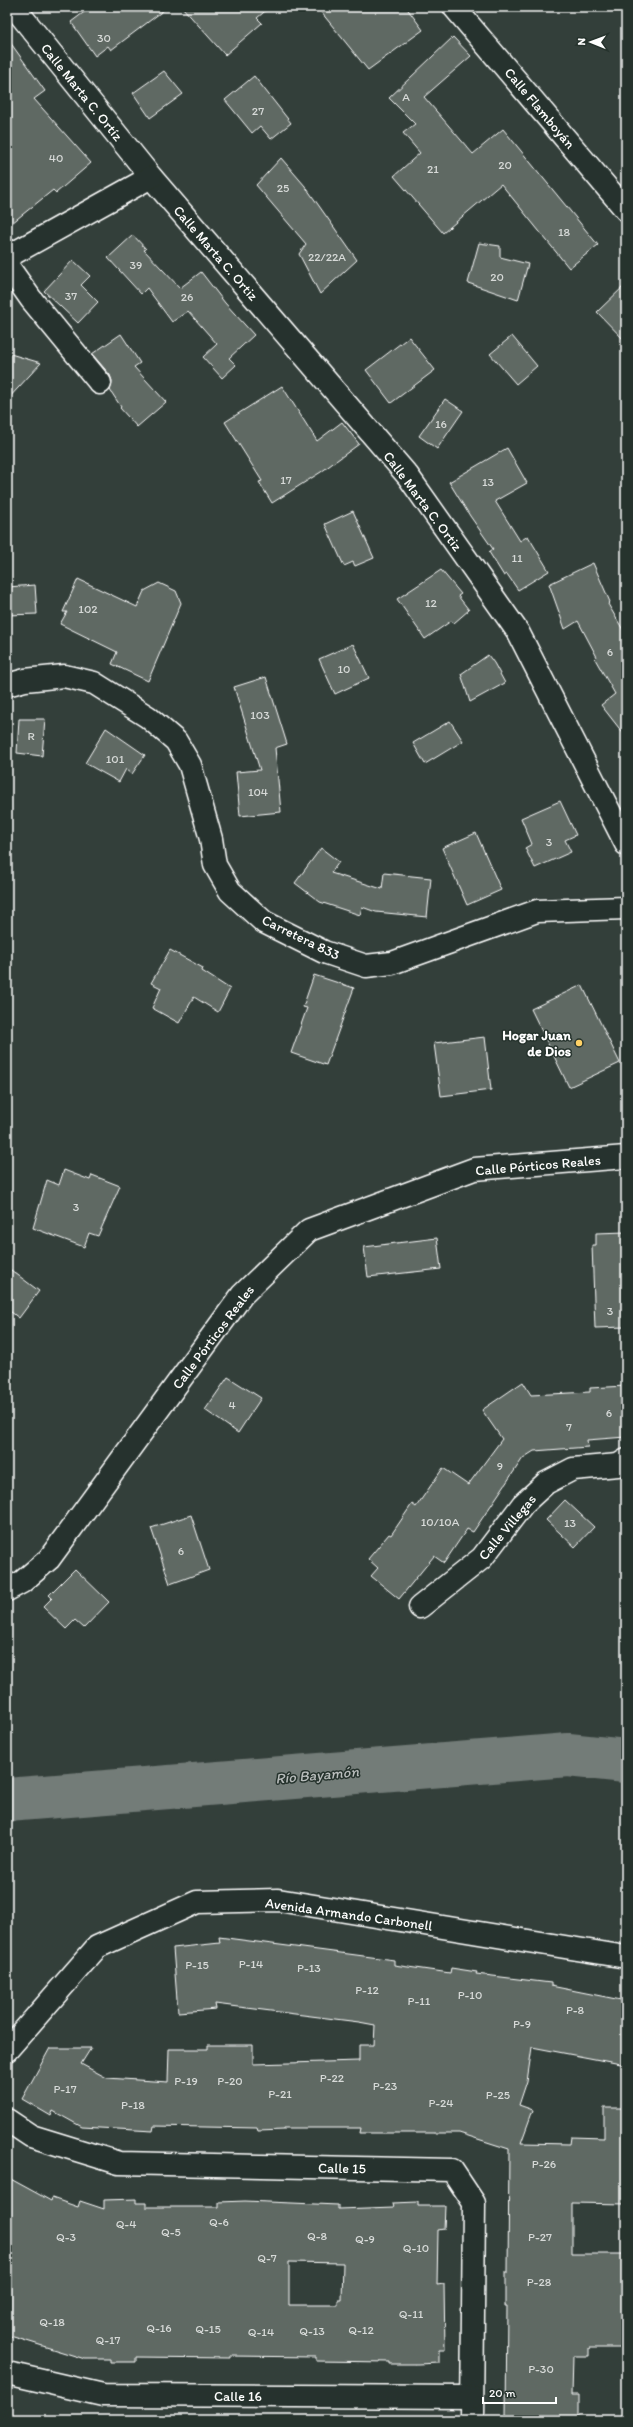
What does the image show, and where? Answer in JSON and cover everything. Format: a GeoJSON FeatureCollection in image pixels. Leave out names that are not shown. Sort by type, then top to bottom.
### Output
{"type":"FeatureCollection","features":[{"type":"Feature","properties":{"kind":"street","name":"Calle Marta C. Ortíz"},"geometry":{"type":"LineString","coordinates":[[14,7],[151,177]]}},
{"type":"Feature","properties":{"kind":"street","name":"Calle Flamboyán"},"geometry":{"type":"LineString","coordinates":[[454,7],[626,210]]}},
{"type":"Feature","properties":{"kind":"street"},"geometry":{"type":"LineString","coordinates":[[7,257],[151,177]]}},
{"type":"Feature","properties":{"kind":"street","name":"Calle Marta C. Ortiz"},"geometry":{"type":"LineString","coordinates":[[151,177],[408,476],[518,632],[626,844]]}},
{"type":"Feature","properties":{"kind":"street"},"geometry":{"type":"LineString","coordinates":[[7,265],[31,299],[100,383]]}},
{"type":"Feature","properties":{"kind":"street","name":"Carretera 833"},"geometry":{"type":"LineString","coordinates":[[7,685],[26,680],[64,676],[94,683],[148,716],[176,742],[190,765],[211,839],[215,865],[230,891],[264,922],[324,952],[366,966],[392,963],[537,911],[626,908]]}},
{"type":"Feature","properties":{"kind":"street","name":"Calle Pórticos Reales"},"geometry":{"type":"LineString","coordinates":[[7,1590],[22,1582],[49,1559],[242,1295],[309,1230],[474,1169],[626,1157]]}},
{"type":"Feature","properties":{"kind":"street","name":"Calle Villegas"},"geometry":{"type":"LineString","coordinates":[[420,1607],[482,1558],[523,1504],[546,1483],[573,1469],[623,1465]]}},
{"type":"Feature","properties":{"kind":"street","name":"Avenida Armando Carbonell"},"geometry":{"type":"LineString","coordinates":[[7,2050],[97,1948],[197,1902],[278,1900],[626,1957]]}},
{"type":"Feature","properties":{"kind":"street","name":"Calle 15"},"geometry":{"type":"LineString","coordinates":[[7,2120],[30,2136],[119,2163],[452,2170],[474,2203],[472,2397]]}},
{"type":"Feature","properties":{"kind":"street","name":"Calle 16"},"geometry":{"type":"LineString","coordinates":[[7,2373],[103,2395],[472,2397]]}},
{"type":"Feature","properties":{"kind":"street"},"geometry":{"type":"LineString","coordinates":[[472,2397],[472,2420]]}},
{"type":"Feature","properties":{"kind":"building"},"geometry":{"type":"Polygon","coordinates":[[[91,7],[168,7],[111,50],[108,46],[95,56],[71,22],[91,7]]]}},
{"type":"Feature","properties":{"kind":"building"},"geometry":{"type":"Polygon","coordinates":[[[182,7],[270,7],[257,18],[262,23],[225,55],[182,7]]]}},
{"type":"Feature","properties":{"kind":"building"},"geometry":{"type":"Polygon","coordinates":[[[317,7],[406,7],[423,30],[368,70],[317,7]]]}},
{"type":"Feature","properties":{"kind":"building"},"geometry":{"type":"Polygon","coordinates":[[[453,37],[471,56],[424,97],[473,154],[503,129],[598,245],[569,268],[501,184],[443,233],[394,176],[420,153],[403,133],[415,124],[389,98],[453,37]]]}},
{"type":"Feature","properties":{"kind":"building"},"geometry":{"type":"Polygon","coordinates":[[[7,38],[45,91],[34,99],[91,163],[56,193],[53,190],[7,227],[7,38]]]}},
{"type":"Feature","properties":{"kind":"building"},"geometry":{"type":"Polygon","coordinates":[[[164,71],[183,94],[150,118],[133,93],[164,71]]]}},
{"type":"Feature","properties":{"kind":"building"},"geometry":{"type":"Polygon","coordinates":[[[254,76],[291,123],[271,139],[260,126],[252,133],[225,100],[254,76]]]}},
{"type":"Feature","properties":{"kind":"building"},"geometry":{"type":"Polygon","coordinates":[[[281,158],[305,186],[357,260],[320,294],[299,254],[306,244],[256,185],[281,158]]]}},
{"type":"Feature","properties":{"kind":"building"},"geometry":{"type":"Polygon","coordinates":[[[133,235],[146,249],[144,250],[180,288],[201,272],[225,303],[254,335],[229,358],[236,365],[222,378],[203,357],[217,344],[188,311],[172,322],[147,288],[141,294],[108,258],[133,235]]]}},
{"type":"Feature","properties":{"kind":"building"},"geometry":{"type":"Polygon","coordinates":[[[479,243],[500,246],[500,257],[528,264],[518,300],[468,283],[479,243]]]}},
{"type":"Feature","properties":{"kind":"building"},"geometry":{"type":"Polygon","coordinates":[[[73,260],[90,276],[81,285],[98,302],[78,323],[44,291],[73,260]]]}},
{"type":"Feature","properties":{"kind":"building"},"geometry":{"type":"Polygon","coordinates":[[[626,284],[626,342],[597,312],[626,284]]]}},
{"type":"Feature","properties":{"kind":"building"},"geometry":{"type":"Polygon","coordinates":[[[121,334],[140,363],[134,367],[166,402],[137,427],[120,408],[121,407],[110,390],[112,381],[110,375],[92,354],[121,334]]]}},
{"type":"Feature","properties":{"kind":"building"},"geometry":{"type":"Polygon","coordinates":[[[512,336],[537,366],[516,384],[490,354],[512,336]]]}},
{"type":"Feature","properties":{"kind":"building"},"geometry":{"type":"Polygon","coordinates":[[[409,337],[435,370],[391,403],[366,370],[409,337]]]}},
{"type":"Feature","properties":{"kind":"building"},"geometry":{"type":"Polygon","coordinates":[[[7,353],[41,363],[7,400],[7,353]]]}},
{"type":"Feature","properties":{"kind":"building"},"geometry":{"type":"Polygon","coordinates":[[[282,386],[317,441],[342,422],[359,444],[321,472],[272,503],[259,482],[262,481],[225,422],[282,386]]]}},
{"type":"Feature","properties":{"kind":"building"},"geometry":{"type":"Polygon","coordinates":[[[445,399],[463,411],[437,449],[419,436],[445,399]]]}},
{"type":"Feature","properties":{"kind":"building"},"geometry":{"type":"Polygon","coordinates":[[[507,448],[527,483],[495,501],[520,541],[528,536],[549,571],[518,590],[507,574],[504,576],[489,552],[493,549],[449,482],[507,448]]]}},
{"type":"Feature","properties":{"kind":"building"},"geometry":{"type":"Polygon","coordinates":[[[353,511],[374,558],[355,566],[353,562],[344,566],[325,524],[353,511]]]}},
{"type":"Feature","properties":{"kind":"building"},"geometry":{"type":"Polygon","coordinates":[[[593,563],[610,602],[608,604],[626,635],[626,737],[601,705],[615,694],[595,659],[597,657],[578,621],[565,629],[549,584],[593,563]]]}},
{"type":"Feature","properties":{"kind":"building"},"geometry":{"type":"Polygon","coordinates":[[[441,570],[461,594],[458,596],[469,610],[454,623],[451,621],[425,639],[397,599],[441,570]]]}},
{"type":"Feature","properties":{"kind":"building"},"geometry":{"type":"Polygon","coordinates":[[[78,579],[137,607],[144,591],[159,583],[176,591],[181,603],[148,681],[112,664],[117,652],[60,624],[67,612],[63,612],[78,579]]]}},
{"type":"Feature","properties":{"kind":"building"},"geometry":{"type":"Polygon","coordinates":[[[35,585],[37,614],[7,615],[7,587],[35,585]]]}},
{"type":"Feature","properties":{"kind":"building"},"geometry":{"type":"Polygon","coordinates":[[[353,644],[369,678],[335,694],[319,659],[353,644]]]}},
{"type":"Feature","properties":{"kind":"building"},"geometry":{"type":"Polygon","coordinates":[[[488,655],[505,683],[470,702],[461,674],[488,655]]]}},
{"type":"Feature","properties":{"kind":"building"},"geometry":{"type":"Polygon","coordinates":[[[266,677],[287,744],[275,748],[281,812],[240,816],[236,772],[260,770],[234,687],[266,677]]]}},
{"type":"Feature","properties":{"kind":"building"},"geometry":{"type":"Polygon","coordinates":[[[19,719],[45,719],[42,756],[17,753],[19,719]]]}},
{"type":"Feature","properties":{"kind":"building"},"geometry":{"type":"Polygon","coordinates":[[[450,721],[463,741],[425,764],[413,743],[450,721]]]}},
{"type":"Feature","properties":{"kind":"building"},"geometry":{"type":"Polygon","coordinates":[[[106,728],[145,755],[132,774],[126,769],[119,782],[85,763],[106,728]]]}},
{"type":"Feature","properties":{"kind":"building"},"geometry":{"type":"Polygon","coordinates":[[[560,801],[576,835],[565,840],[571,852],[535,868],[525,848],[532,844],[521,818],[560,801]]]}},
{"type":"Feature","properties":{"kind":"building"},"geometry":{"type":"Polygon","coordinates":[[[476,833],[501,890],[467,905],[442,848],[476,833]]]}},
{"type":"Feature","properties":{"kind":"building"},"geometry":{"type":"Polygon","coordinates":[[[321,848],[339,862],[331,873],[382,889],[384,873],[431,878],[427,917],[376,912],[362,907],[360,915],[320,902],[295,883],[321,848]]]}},
{"type":"Feature","properties":{"kind":"building"},"geometry":{"type":"Polygon","coordinates":[[[170,950],[203,968],[202,971],[230,989],[218,1012],[194,997],[179,1023],[152,1008],[161,988],[151,983],[170,950]]]}},
{"type":"Feature","properties":{"kind":"building"},"geometry":{"type":"Polygon","coordinates":[[[314,975],[354,988],[326,1065],[291,1053],[307,1008],[303,1007],[314,975]]]}},
{"type":"Feature","properties":{"kind":"building","name":"Hogar Juan de Dios"},"geometry":{"type":"Polygon","coordinates":[[[582,985],[620,1063],[569,1087],[531,1009],[582,985]]]}},
{"type":"Feature","properties":{"kind":"building"},"geometry":{"type":"Polygon","coordinates":[[[485,1037],[491,1090],[441,1096],[434,1043],[485,1037]]]}},
{"type":"Feature","properties":{"kind":"building"},"geometry":{"type":"Polygon","coordinates":[[[64,1170],[90,1180],[92,1175],[120,1186],[98,1236],[89,1233],[84,1247],[33,1228],[47,1180],[59,1185],[64,1170]]]}},
{"type":"Feature","properties":{"kind":"building"},"geometry":{"type":"Polygon","coordinates":[[[626,1232],[626,1327],[595,1328],[592,1245],[596,1245],[596,1233],[626,1232]]]}},
{"type":"Feature","properties":{"kind":"building"},"geometry":{"type":"Polygon","coordinates":[[[437,1238],[441,1269],[368,1277],[364,1247],[437,1238]]]}},
{"type":"Feature","properties":{"kind":"building"},"geometry":{"type":"Polygon","coordinates":[[[7,1267],[39,1291],[19,1318],[7,1309],[7,1267]]]}},
{"type":"Feature","properties":{"kind":"building"},"geometry":{"type":"Polygon","coordinates":[[[228,1377],[261,1398],[238,1433],[205,1410],[228,1377]]]}},
{"type":"Feature","properties":{"kind":"building"},"geometry":{"type":"Polygon","coordinates":[[[523,1382],[531,1395],[590,1392],[590,1388],[626,1386],[626,1437],[587,1440],[588,1447],[534,1451],[523,1458],[473,1532],[467,1529],[444,1563],[434,1556],[399,1599],[371,1576],[378,1568],[368,1559],[389,1534],[391,1535],[412,1504],[416,1507],[443,1468],[468,1485],[502,1439],[482,1410],[523,1382]]]}},
{"type":"Feature","properties":{"kind":"building"},"geometry":{"type":"Polygon","coordinates":[[[565,1500],[594,1527],[575,1547],[546,1520],[565,1500]]]}},
{"type":"Feature","properties":{"kind":"building"},"geometry":{"type":"Polygon","coordinates":[[[191,1515],[209,1570],[170,1584],[151,1528],[191,1515]]]}},
{"type":"Feature","properties":{"kind":"building"},"geometry":{"type":"Polygon","coordinates":[[[75,1569],[109,1602],[84,1628],[75,1620],[66,1629],[43,1607],[52,1598],[49,1595],[75,1569]]]}},
{"type":"Feature","properties":{"kind":"building"},"geometry":{"type":"Polygon","coordinates":[[[219,1937],[394,1960],[394,1965],[450,1973],[451,1968],[477,1972],[476,1974],[551,1983],[551,1986],[626,2001],[626,2065],[532,2047],[527,2081],[519,2105],[533,2110],[521,2143],[570,2144],[571,2137],[604,2138],[604,2108],[626,2108],[626,2204],[572,2203],[572,2254],[626,2254],[626,2348],[589,2348],[589,2356],[573,2356],[572,2395],[579,2395],[579,2419],[506,2418],[507,2306],[505,2306],[505,2273],[508,2273],[509,2149],[459,2133],[360,2133],[361,2128],[284,2128],[284,2130],[258,2131],[257,2128],[154,2126],[153,2131],[82,2127],[53,2111],[51,2116],[22,2099],[50,2048],[91,2048],[81,2064],[107,2078],[168,2082],[169,2049],[208,2049],[208,2045],[253,2045],[253,2064],[359,2061],[359,2045],[374,2045],[375,2025],[359,2022],[215,2004],[216,2009],[178,2012],[173,1948],[220,1943],[219,1937]]]}},
{"type":"Feature","properties":{"kind":"building"},"geometry":{"type":"Polygon","coordinates":[[[7,2177],[51,2201],[52,2198],[78,2207],[80,2201],[104,2209],[104,2200],[136,2199],[136,2203],[146,2203],[146,2207],[219,2207],[219,2202],[245,2201],[338,2205],[338,2209],[394,2207],[393,2203],[418,2202],[418,2206],[445,2206],[444,2229],[438,2230],[437,2285],[444,2284],[445,2350],[439,2350],[439,2363],[389,2364],[389,2362],[316,2361],[316,2357],[230,2356],[230,2358],[136,2357],[136,2362],[110,2362],[110,2359],[85,2359],[7,2335],[7,2177]],[[289,2262],[289,2305],[338,2305],[338,2300],[342,2300],[343,2263],[289,2262]]]}},
{"type":"Feature","properties":{"kind":"waterway","name":"Río Bayamón"},"geometry":{"type":"LineString","coordinates":[[7,1800],[568,1755],[626,1761]]}},
{"type":"Feature","properties":{"kind":"place","name":"Hogar Juan de Dios"},"geometry":{"type":"Point","coordinates":[579,1043]}}]}
